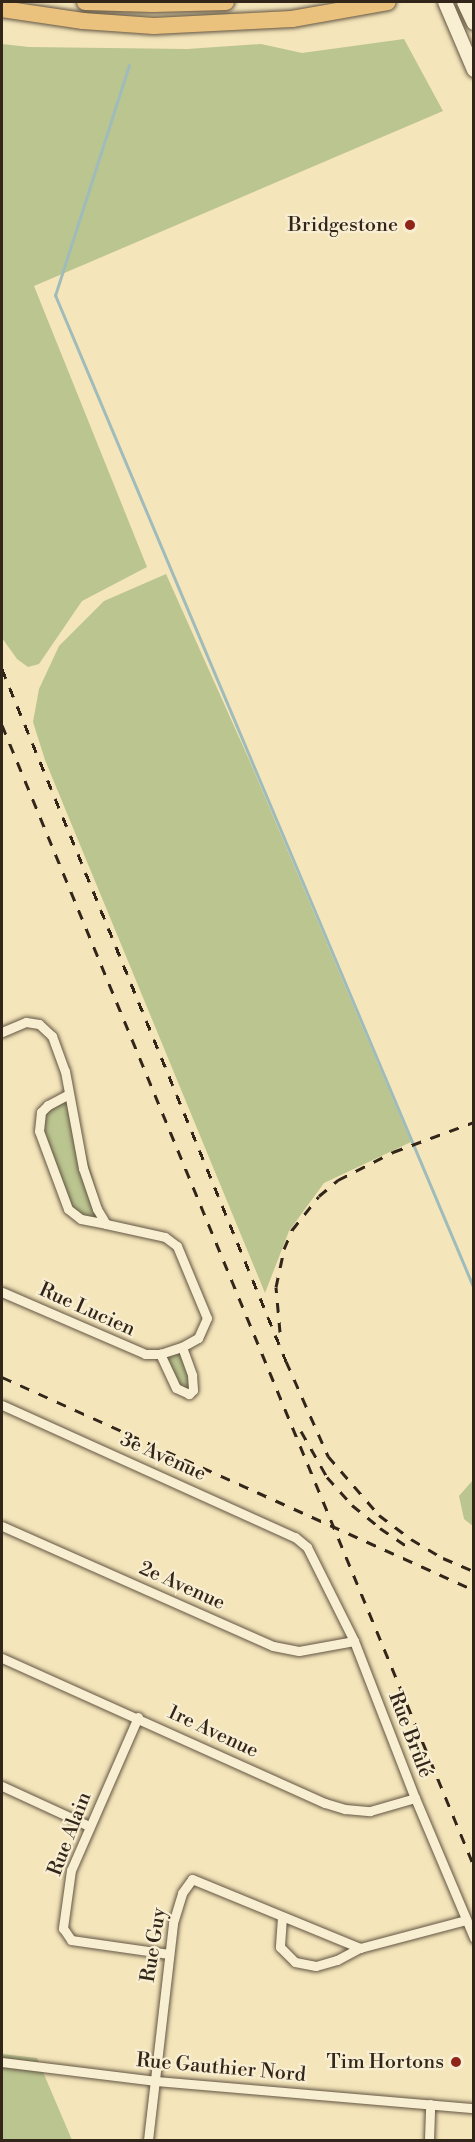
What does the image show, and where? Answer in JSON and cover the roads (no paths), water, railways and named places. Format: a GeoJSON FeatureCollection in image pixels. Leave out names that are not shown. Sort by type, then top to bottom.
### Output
{"type":"FeatureCollection","features":[{"type":"Feature","properties":{"kind":"highway"},"geometry":{"type":"LineString","coordinates":[[85,2],[153,4],[226,2]]}},
{"type":"Feature","properties":{"kind":"highway"},"geometry":{"type":"LineString","coordinates":[[2,9],[83,21],[154,26],[292,19],[388,2]]}},
{"type":"Feature","properties":{"kind":"main road"},"geometry":{"type":"LineString","coordinates":[[445,2],[474,70]]}},
{"type":"Feature","properties":{"kind":"main road"},"geometry":{"type":"LineString","coordinates":[[464,2],[474,23]]}},
{"type":"Feature","properties":{"kind":"street"},"geometry":{"type":"LineString","coordinates":[[2,1032],[26,1023],[39,1024],[52,1036],[65,1071],[83,1168],[97,1209],[106,1224]]}},
{"type":"Feature","properties":{"kind":"street"},"geometry":{"type":"LineString","coordinates":[[69,1094],[48,1105],[41,1112],[39,1131],[68,1209],[81,1219],[165,1237],[177,1246],[207,1318],[198,1338],[183,1347],[194,1384],[189,1394],[176,1389],[160,1354]]}},
{"type":"Feature","properties":{"kind":"street","name":"Rue Lucien"},"geometry":{"type":"LineString","coordinates":[[2,1292],[130,1350],[144,1354],[160,1354],[183,1347]]}},
{"type":"Feature","properties":{"kind":"street","name":"3e Avenue"},"geometry":{"type":"LineString","coordinates":[[2,1405],[295,1537],[307,1546]]}},
{"type":"Feature","properties":{"kind":"street","name":"2e Avenue"},"geometry":{"type":"LineString","coordinates":[[2,1526],[273,1646],[299,1651],[354,1641]]}},
{"type":"Feature","properties":{"kind":"street","name":"Rue Brûlé"},"geometry":{"type":"LineString","coordinates":[[307,1546],[354,1641],[415,1798],[474,1938]]}},
{"type":"Feature","properties":{"kind":"street","name":"1re Avenue"},"geometry":{"type":"LineString","coordinates":[[2,1658],[138,1717],[325,1803],[345,1809],[370,1811],[415,1798]]}},
{"type":"Feature","properties":{"kind":"street","name":"Rue Alain"},"geometry":{"type":"LineString","coordinates":[[138,1717],[71,1870],[63,1928],[71,1940],[169,1954]]}},
{"type":"Feature","properties":{"kind":"street"},"geometry":{"type":"LineString","coordinates":[[2,1786],[89,1827]]}},
{"type":"Feature","properties":{"kind":"street","name":"Rue Guy"},"geometry":{"type":"LineString","coordinates":[[148,2140],[169,1954],[182,1893],[192,1879],[360,1948]]}},
{"type":"Feature","properties":{"kind":"street"},"geometry":{"type":"LineString","coordinates":[[282,1917],[280,1947],[294,1962],[315,1966],[337,1960],[360,1948],[466,1920]]}},
{"type":"Feature","properties":{"kind":"street","name":"Rue Gauthier Nord"},"geometry":{"type":"LineString","coordinates":[[2,2062],[156,2081],[474,2108]]}},
{"type":"Feature","properties":{"kind":"street"},"geometry":{"type":"LineString","coordinates":[[429,2140],[430,2104]]}},
{"type":"Feature","properties":{"kind":"waterway"},"geometry":{"type":"LineString","coordinates":[[129,65],[55,295],[474,1289]]}},
{"type":"Feature","properties":{"kind":"railway"},"geometry":{"type":"LineString","coordinates":[[2,669],[286,1361],[328,1456],[379,1515],[411,1539],[443,1558],[474,1571]]}},
{"type":"Feature","properties":{"kind":"railway"},"geometry":{"type":"LineString","coordinates":[[2,725],[474,1866]]}},
{"type":"Feature","properties":{"kind":"railway"},"geometry":{"type":"LineString","coordinates":[[280,1332],[276,1287],[284,1249],[292,1230],[319,1196],[338,1180],[393,1152],[474,1122]]}},
{"type":"Feature","properties":{"kind":"railway"},"geometry":{"type":"LineString","coordinates":[[2,1377],[474,1590]]}},
{"type":"Feature","properties":{"kind":"railway"},"geometry":{"type":"LineString","coordinates":[[301,1431],[327,1477],[352,1505],[407,1546]]}},
{"type":"Feature","properties":{"kind":"place","name":"Bridgestone"},"geometry":{"type":"Point","coordinates":[410,225]}},
{"type":"Feature","properties":{"kind":"place","name":"Tim Hortons"},"geometry":{"type":"Point","coordinates":[456,2062]}}]}
